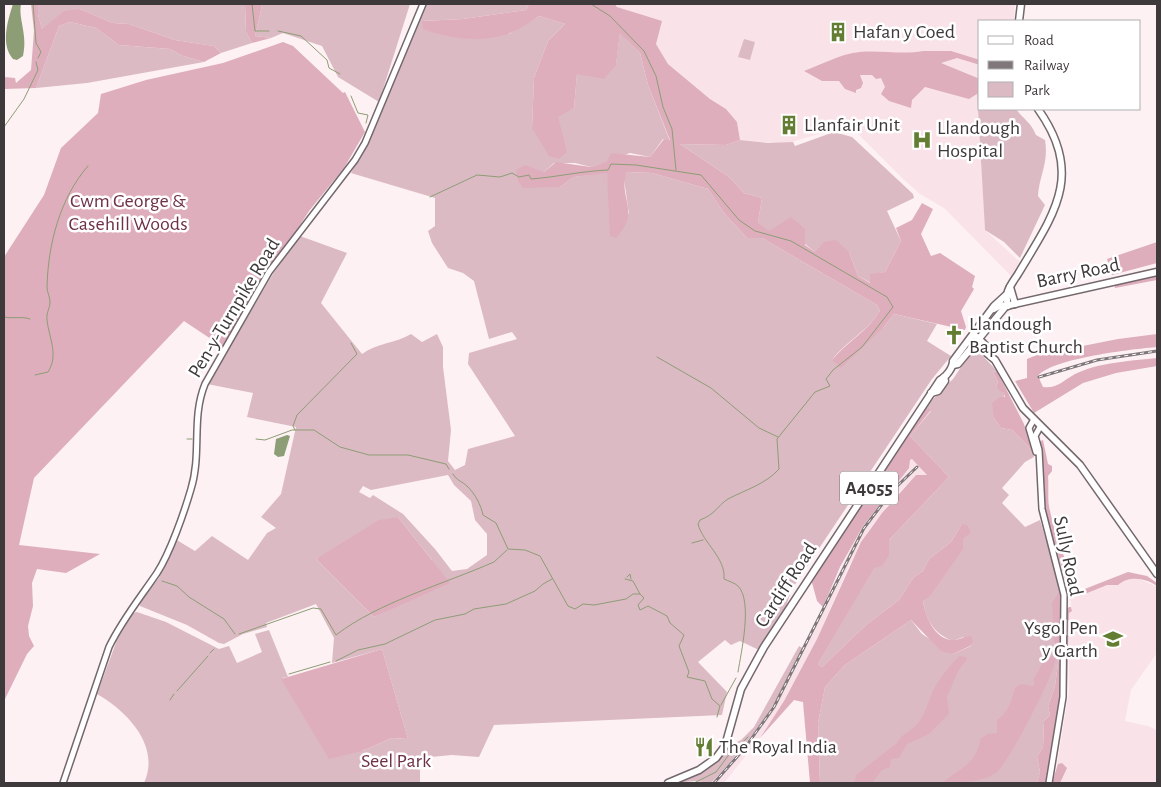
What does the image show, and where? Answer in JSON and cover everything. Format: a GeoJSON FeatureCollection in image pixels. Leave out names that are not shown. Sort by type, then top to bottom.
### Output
{"type":"FeatureCollection","features":[{"type":"Feature","properties":{"kind":"main road"},"geometry":{"type":"LineString","coordinates":[[1019,20],[1021,4]]}},
{"type":"Feature","properties":{"kind":"main road","name":"Cardiff Road"},"geometry":{"type":"LineString","coordinates":[[974,339],[992,309],[1006,295],[1050,217],[1062,186],[1060,149],[1039,110]]}},
{"type":"Feature","properties":{"kind":"main road","name":"Barry Road"},"geometry":{"type":"LineString","coordinates":[[1010,305],[1157,272]]}},
{"type":"Feature","properties":{"kind":"main road"},"geometry":{"type":"LineString","coordinates":[[1010,287],[1010,305]]}},
{"type":"Feature","properties":{"kind":"main road"},"geometry":{"type":"LineString","coordinates":[[1006,295],[1010,305]]}},
{"type":"Feature","properties":{"kind":"main road"},"geometry":{"type":"LineString","coordinates":[[992,309],[1001,305],[1010,305]]}},
{"type":"Feature","properties":{"kind":"main road","name":"Cardiff Road"},"geometry":{"type":"LineString","coordinates":[[668,783],[699,770],[716,758],[725,746],[741,689],[764,648],[931,393],[953,365],[953,361],[1010,305]]}},
{"type":"Feature","properties":{"kind":"main road"},"geometry":{"type":"LineString","coordinates":[[974,339],[990,353],[1004,372],[1022,408],[1033,421],[1080,465],[1157,574]]}},
{"type":"Feature","properties":{"kind":"street","name":"Pen-y-Turnpike Road"},"geometry":{"type":"LineString","coordinates":[[63,783],[109,647],[119,627],[158,572],[186,504],[194,478],[198,400],[205,384],[269,272],[354,160],[365,142],[423,4]]}},
{"type":"Feature","properties":{"kind":"street","name":"Sully Road"},"geometry":{"type":"LineString","coordinates":[[1033,421],[1029,428],[1038,454]]}},
{"type":"Feature","properties":{"kind":"street","name":"Sully Road"},"geometry":{"type":"LineString","coordinates":[[1040,427],[1036,433],[1043,516],[1064,591],[1063,696],[1049,783]]}},
{"type":"Feature","properties":{"kind":"shaded area"},"geometry":{"type":"Polygon","coordinates":[[[13,4],[21,4],[24,41],[23,56],[17,60],[13,59],[9,53],[6,39],[7,24],[13,4]]]}},
{"type":"Feature","properties":{"kind":"shaded area","name":"Llandough Hospital"},"geometry":{"type":"Polygon","coordinates":[[[615,4],[1015,4],[1014,20],[978,20],[977,89],[985,230],[1020,262],[1011,276],[944,208],[920,194],[849,125],[785,144],[740,140],[737,122],[726,109],[710,99],[668,64],[656,44],[615,4]]]}},
{"type":"Feature","properties":{"kind":"shaded area"},"geometry":{"type":"Polygon","coordinates":[[[287,435],[290,436],[284,456],[278,457],[274,454],[276,439],[287,435]]]}},
{"type":"Feature","properties":{"kind":"shaded area"},"geometry":{"type":"Polygon","coordinates":[[[912,458],[927,475],[916,475],[893,499],[870,528],[849,566],[817,639],[784,701],[760,738],[724,783],[711,783],[731,763],[754,734],[784,688],[855,539],[912,458]]]}},
{"type":"Feature","properties":{"kind":"shaded area","name":"Ysgol Pen y Garth"},"geometry":{"type":"Polygon","coordinates":[[[1129,574],[1157,587],[1157,653],[1131,690],[1125,721],[1157,730],[1157,783],[1054,783],[1069,691],[1069,613],[1072,611],[1070,598],[1129,574]]]}},
{"type":"Feature","properties":{"kind":"green space"},"geometry":{"type":"Polygon","coordinates":[[[31,4],[38,4],[38,15],[42,29],[64,11],[80,9],[113,23],[129,24],[175,40],[214,46],[221,53],[204,62],[183,56],[170,49],[119,45],[96,28],[70,22],[59,26],[36,88],[4,89],[4,77],[15,78],[16,83],[31,70],[34,31],[31,4]]]}},
{"type":"Feature","properties":{"kind":"green space"},"geometry":{"type":"Polygon","coordinates":[[[38,4],[245,4],[246,32],[252,43],[221,53],[214,46],[175,40],[129,24],[113,23],[80,9],[42,29],[38,15],[38,4]]]}},
{"type":"Feature","properties":{"kind":"green space"},"geometry":{"type":"Polygon","coordinates":[[[245,4],[261,4],[255,36],[271,38],[252,43],[246,32],[245,4]]]}},
{"type":"Feature","properties":{"kind":"green space"},"geometry":{"type":"Polygon","coordinates":[[[261,4],[410,4],[379,102],[338,77],[322,46],[283,33],[271,38],[255,36],[261,4]]]}},
{"type":"Feature","properties":{"kind":"green space","name":"Seel Park"},"geometry":{"type":"Polygon","coordinates":[[[425,4],[529,4],[526,10],[463,19],[422,21],[509,34],[539,16],[565,24],[548,41],[534,78],[532,128],[574,108],[577,73],[616,64],[620,32],[640,53],[648,85],[670,141],[663,139],[650,157],[630,153],[591,167],[575,163],[554,163],[544,172],[560,187],[574,177],[607,172],[610,196],[629,214],[624,179],[627,172],[652,173],[708,189],[724,213],[747,238],[762,238],[877,305],[880,311],[875,318],[832,360],[884,327],[894,314],[937,324],[927,341],[951,356],[932,379],[792,589],[786,606],[759,650],[740,641],[731,645],[725,640],[698,662],[727,692],[722,715],[494,725],[479,757],[452,755],[420,758],[420,783],[144,783],[148,769],[145,743],[130,720],[97,694],[117,640],[133,613],[137,612],[166,622],[219,649],[229,646],[237,663],[262,652],[255,634],[269,630],[288,677],[282,678],[362,751],[392,738],[408,739],[382,649],[332,663],[334,638],[316,604],[266,623],[267,627],[243,634],[224,644],[187,625],[140,606],[139,602],[159,578],[175,539],[195,551],[212,536],[248,560],[267,533],[276,528],[261,517],[281,494],[296,427],[247,417],[253,393],[207,384],[273,274],[300,236],[347,253],[321,303],[362,354],[411,334],[422,342],[437,334],[443,347],[443,367],[451,430],[448,461],[455,470],[465,465],[468,449],[515,436],[468,364],[469,353],[517,339],[512,332],[489,339],[474,281],[463,273],[448,268],[432,243],[428,231],[435,226],[435,198],[351,173],[369,139],[425,4]],[[448,475],[371,490],[363,486],[359,492],[370,498],[373,495],[403,514],[452,571],[467,569],[487,555],[487,534],[475,520],[471,501],[454,485],[448,475]],[[398,517],[316,559],[374,617],[398,605],[432,560],[398,517]]]}},
{"type":"Feature","properties":{"kind":"green space"},"geometry":{"type":"Polygon","coordinates":[[[529,4],[615,4],[617,7],[662,21],[656,44],[668,64],[710,99],[726,109],[737,122],[740,140],[726,145],[680,144],[729,177],[744,193],[762,198],[758,222],[769,231],[791,217],[805,229],[805,245],[815,252],[824,242],[836,240],[849,252],[858,276],[870,283],[870,274],[885,272],[901,241],[896,228],[912,220],[922,203],[933,209],[921,234],[931,256],[940,253],[975,276],[972,287],[974,289],[961,311],[966,327],[965,330],[894,314],[884,327],[841,368],[832,360],[875,318],[880,311],[877,305],[762,238],[747,238],[724,213],[708,189],[652,173],[627,172],[625,189],[628,204],[627,220],[624,228],[616,238],[610,236],[607,173],[574,177],[560,187],[523,188],[518,181],[516,170],[525,165],[544,172],[556,162],[591,167],[607,161],[611,153],[650,157],[664,139],[670,140],[648,85],[640,53],[620,33],[616,65],[604,79],[577,74],[574,108],[558,117],[567,152],[559,159],[549,156],[532,128],[534,78],[548,41],[565,24],[539,16],[508,34],[476,39],[454,37],[423,29],[422,21],[463,19],[526,10],[529,4]]]}},
{"type":"Feature","properties":{"kind":"green space"},"geometry":{"type":"Polygon","coordinates":[[[70,22],[96,28],[119,45],[170,49],[183,56],[204,62],[87,83],[36,88],[59,26],[70,22]]]}},
{"type":"Feature","properties":{"kind":"green space"},"geometry":{"type":"Polygon","coordinates":[[[744,39],[755,42],[750,60],[738,57],[744,39]]]}},
{"type":"Feature","properties":{"kind":"green space","name":"Cwm George & Casehill Woods"},"geometry":{"type":"Polygon","coordinates":[[[283,42],[293,46],[343,93],[345,92],[365,132],[344,168],[309,211],[279,258],[260,280],[223,347],[184,321],[34,478],[19,545],[100,554],[66,573],[37,569],[32,583],[33,606],[28,626],[29,636],[34,646],[27,654],[5,699],[4,257],[44,195],[61,148],[98,113],[101,94],[146,80],[223,63],[283,42]]]}},
{"type":"Feature","properties":{"kind":"green space"},"geometry":{"type":"Polygon","coordinates":[[[951,51],[978,59],[978,64],[957,58],[941,63],[978,78],[978,93],[969,99],[925,87],[912,100],[911,108],[889,101],[881,94],[885,87],[881,78],[876,79],[872,75],[860,75],[863,83],[861,88],[856,90],[856,93],[845,89],[839,81],[822,81],[804,71],[853,53],[951,51]]]}},
{"type":"Feature","properties":{"kind":"green space"},"geometry":{"type":"Polygon","coordinates":[[[978,110],[1017,110],[1036,135],[1045,140],[1046,156],[1038,196],[1045,205],[1020,258],[1004,242],[985,230],[978,110]]]}},
{"type":"Feature","properties":{"kind":"green space"},"geometry":{"type":"Polygon","coordinates":[[[834,132],[852,137],[913,194],[914,198],[887,211],[901,241],[885,272],[880,273],[871,283],[858,276],[849,252],[815,252],[805,244],[769,232],[758,222],[762,198],[744,193],[729,177],[680,144],[726,145],[740,140],[768,143],[793,142],[795,146],[834,132]]]}},
{"type":"Feature","properties":{"kind":"green space"},"geometry":{"type":"Polygon","coordinates":[[[1157,242],[1157,263],[1112,275],[1107,259],[1157,242]]]}},
{"type":"Feature","properties":{"kind":"green space"},"geometry":{"type":"Polygon","coordinates":[[[1157,275],[1157,280],[1115,288],[1114,284],[1157,275]]]}},
{"type":"Feature","properties":{"kind":"green space"},"geometry":{"type":"Polygon","coordinates":[[[1157,334],[1157,347],[1076,359],[1046,370],[1038,376],[1043,387],[1052,387],[1075,374],[1095,367],[1157,358],[1157,366],[1116,373],[1083,383],[1034,413],[1015,381],[1027,378],[1027,359],[1037,355],[1118,339],[1157,334]]]}},
{"type":"Feature","properties":{"kind":"green space"},"geometry":{"type":"Polygon","coordinates":[[[979,352],[997,371],[993,372],[998,382],[996,386],[1005,394],[994,418],[1001,428],[1012,430],[1028,446],[1034,457],[1025,462],[1002,488],[1009,495],[1002,503],[1025,527],[1040,520],[1061,589],[1054,642],[1059,656],[1055,686],[1048,706],[1050,715],[1044,721],[1043,747],[1037,757],[1040,772],[1037,783],[820,783],[818,723],[825,687],[845,665],[911,620],[922,634],[953,654],[971,646],[963,637],[953,641],[936,630],[926,614],[923,601],[931,594],[942,576],[962,524],[951,542],[929,559],[923,571],[913,578],[899,600],[866,625],[822,667],[818,664],[889,540],[949,477],[910,436],[931,411],[925,407],[953,379],[970,354],[979,352]]]}},
{"type":"Feature","properties":{"kind":"green space"},"geometry":{"type":"Polygon","coordinates":[[[997,371],[1024,424],[1034,457],[1028,446],[1012,430],[1001,428],[994,418],[992,403],[1000,397],[1005,397],[1004,393],[996,386],[998,382],[993,372],[997,371]]]}},
{"type":"Feature","properties":{"kind":"green space"},"geometry":{"type":"Polygon","coordinates":[[[925,407],[931,410],[910,436],[949,477],[889,540],[889,555],[882,566],[874,568],[818,664],[822,667],[866,625],[899,600],[913,578],[923,571],[929,559],[951,542],[962,524],[967,525],[971,532],[963,539],[963,549],[930,596],[923,601],[928,619],[935,631],[940,635],[946,639],[954,640],[971,636],[973,641],[970,646],[953,654],[941,651],[911,620],[845,665],[825,687],[818,723],[820,783],[810,783],[803,702],[794,700],[760,738],[784,701],[817,639],[861,542],[882,513],[916,475],[927,475],[912,459],[910,460],[909,468],[863,526],[840,567],[823,607],[817,601],[811,579],[925,407]]]}},
{"type":"Feature","properties":{"kind":"green space"},"geometry":{"type":"Polygon","coordinates":[[[1043,440],[1048,464],[1052,466],[1052,471],[1048,476],[1049,507],[1065,559],[1074,576],[1079,581],[1075,585],[1067,585],[1045,512],[1039,442],[1043,440]]]}},
{"type":"Feature","properties":{"kind":"green space"},"geometry":{"type":"Polygon","coordinates":[[[398,517],[450,583],[374,617],[316,559],[379,520],[398,517]]]}},
{"type":"Feature","properties":{"kind":"green space"},"geometry":{"type":"Polygon","coordinates":[[[1128,572],[1147,576],[1157,583],[1157,586],[1148,581],[1132,579],[1118,585],[1107,585],[1080,596],[1077,592],[1128,572]]]}},
{"type":"Feature","properties":{"kind":"green space"},"geometry":{"type":"Polygon","coordinates":[[[1061,589],[1061,695],[1046,783],[1037,783],[1040,772],[1037,757],[1043,747],[1044,721],[1050,715],[1048,706],[1055,686],[1059,656],[1054,642],[1052,603],[1061,589]]]}},
{"type":"Feature","properties":{"kind":"green space"},"geometry":{"type":"Polygon","coordinates":[[[1071,607],[1072,611],[1069,613],[1067,693],[1066,610],[1071,607]]]}},
{"type":"Feature","properties":{"kind":"green space"},"geometry":{"type":"Polygon","coordinates":[[[799,646],[804,649],[785,686],[751,737],[725,768],[711,783],[695,781],[677,783],[715,763],[728,746],[741,740],[754,727],[799,646]]]}},
{"type":"Feature","properties":{"kind":"green space"},"geometry":{"type":"Polygon","coordinates":[[[382,649],[408,739],[392,738],[362,751],[329,759],[281,679],[382,649]]]}},
{"type":"Feature","properties":{"kind":"green space"},"geometry":{"type":"Polygon","coordinates":[[[960,656],[967,657],[957,673],[947,696],[949,714],[929,734],[907,744],[899,758],[891,759],[890,767],[882,770],[872,783],[850,783],[855,781],[856,775],[897,743],[901,737],[919,722],[937,684],[948,668],[960,656]]]}},
{"type":"Feature","properties":{"kind":"green space"},"geometry":{"type":"Polygon","coordinates":[[[1052,656],[1056,657],[1054,666],[1040,698],[1012,751],[997,772],[978,780],[942,783],[971,760],[975,755],[981,738],[988,734],[997,733],[997,720],[1007,710],[1015,688],[1021,684],[1033,686],[1035,682],[1033,681],[1043,662],[1052,656]]]}},
{"type":"Feature","properties":{"kind":"green space"},"geometry":{"type":"Polygon","coordinates":[[[1062,763],[1067,768],[1060,783],[1052,783],[1058,764],[1062,763]]]}},
{"type":"Feature","properties":{"kind":"waterway"},"geometry":{"type":"LineString","coordinates":[[33,4],[36,43],[41,52],[38,58]]}},
{"type":"Feature","properties":{"kind":"waterway"},"geometry":{"type":"LineString","coordinates":[[252,4],[255,31],[269,31]]}},
{"type":"Feature","properties":{"kind":"waterway"},"geometry":{"type":"LineString","coordinates":[[591,4],[610,16],[644,51],[656,76],[663,107],[672,129],[676,170]]}},
{"type":"Feature","properties":{"kind":"waterway"},"geometry":{"type":"LineString","coordinates":[[278,31],[301,36],[327,60],[329,68],[340,74]]}},
{"type":"Feature","properties":{"kind":"waterway"},"geometry":{"type":"LineString","coordinates":[[4,127],[24,99],[38,70],[36,62]]}},
{"type":"Feature","properties":{"kind":"waterway"},"geometry":{"type":"LineString","coordinates":[[351,96],[358,113],[368,115],[366,123]]}},
{"type":"Feature","properties":{"kind":"waterway"},"geometry":{"type":"LineString","coordinates":[[430,197],[477,175],[500,177],[512,173],[519,177],[529,175],[531,179],[608,170],[611,164],[636,165],[701,175],[739,220],[755,231],[791,241],[887,297],[893,307],[862,347],[833,370],[826,379],[830,386],[815,392],[777,439],[779,469],[762,483],[728,499],[713,513],[700,520],[698,524],[704,538],[718,557],[724,571],[724,579],[738,586],[745,603],[745,627],[738,672]]}},
{"type":"Feature","properties":{"kind":"waterway"},"geometry":{"type":"LineString","coordinates":[[35,375],[48,372],[53,359],[47,317],[50,302],[47,287],[50,254],[57,222],[70,192],[88,166]]}},
{"type":"Feature","properties":{"kind":"waterway"},"geometry":{"type":"LineString","coordinates":[[4,317],[30,319]]}},
{"type":"Feature","properties":{"kind":"waterway"},"geometry":{"type":"LineString","coordinates":[[295,430],[293,426],[297,415],[357,354],[351,343]]}},
{"type":"Feature","properties":{"kind":"waterway"},"geometry":{"type":"LineString","coordinates":[[657,357],[711,388],[759,428],[778,437]]}},
{"type":"Feature","properties":{"kind":"waterway"},"geometry":{"type":"LineString","coordinates":[[256,439],[265,440],[292,430],[314,430],[340,447],[369,455],[408,455],[446,464],[449,469]]}},
{"type":"Feature","properties":{"kind":"waterway"},"geometry":{"type":"LineString","coordinates":[[187,439],[192,439]]}},
{"type":"Feature","properties":{"kind":"waterway"},"geometry":{"type":"LineString","coordinates":[[453,474],[473,493],[483,515],[496,523],[508,549],[525,550],[540,556],[568,606],[575,609],[583,604],[594,605],[626,599],[633,594],[640,594],[644,598],[638,605],[640,610],[648,606],[667,616],[670,623],[684,635],[679,646],[689,672],[687,677],[705,681],[712,699],[720,706],[717,717]]}},
{"type":"Feature","properties":{"kind":"waterway"},"geometry":{"type":"LineString","coordinates":[[692,543],[703,540]]}},
{"type":"Feature","properties":{"kind":"waterway"},"geometry":{"type":"LineString","coordinates":[[239,634],[313,608],[321,609],[336,635],[353,623],[392,603],[494,562],[507,550]]}},
{"type":"Feature","properties":{"kind":"waterway"},"geometry":{"type":"LineString","coordinates":[[627,577],[630,574],[631,579]]}},
{"type":"Feature","properties":{"kind":"waterway"},"geometry":{"type":"LineString","coordinates":[[336,661],[358,650],[385,644],[435,620],[465,614],[474,609],[506,604],[535,591],[552,579]]}},
{"type":"Feature","properties":{"kind":"waterway"},"geometry":{"type":"LineString","coordinates":[[625,579],[633,581],[640,594]]}},
{"type":"Feature","properties":{"kind":"waterway"},"geometry":{"type":"LineString","coordinates":[[162,581],[177,586],[189,597],[224,619],[235,634]]}},
{"type":"Feature","properties":{"kind":"waterway"},"geometry":{"type":"LineString","coordinates":[[210,653],[214,649]]}},
{"type":"Feature","properties":{"kind":"waterway"},"geometry":{"type":"LineString","coordinates":[[177,691],[208,656]]}},
{"type":"Feature","properties":{"kind":"waterway"},"geometry":{"type":"LineString","coordinates":[[289,674],[330,662]]}},
{"type":"Feature","properties":{"kind":"waterway"},"geometry":{"type":"LineString","coordinates":[[721,705],[736,678]]}},
{"type":"Feature","properties":{"kind":"waterway"},"geometry":{"type":"LineString","coordinates":[[170,700],[174,694]]}},
{"type":"Feature","properties":{"kind":"waterway"},"geometry":{"type":"LineString","coordinates":[[694,783],[716,772],[728,756],[748,737]]}},
{"type":"Feature","properties":{"kind":"railway"},"geometry":{"type":"LineString","coordinates":[[1039,377],[1097,360],[1157,351]]}},
{"type":"Feature","properties":{"kind":"railway"},"geometry":{"type":"LineString","coordinates":[[714,783],[744,749],[774,707],[864,528],[893,490],[917,467]]}},
{"type":"Feature","properties":{"kind":"place","name":"Hafan y Coed"},"geometry":{"type":"Point","coordinates":[838,32]}},
{"type":"Feature","properties":{"kind":"place","name":"Llanfair Unit"},"geometry":{"type":"Point","coordinates":[789,125]}},
{"type":"Feature","properties":{"kind":"place","name":"Llandough Hospital"},"geometry":{"type":"Point","coordinates":[922,140]}},
{"type":"Feature","properties":{"kind":"place","name":"Llandough Baptist Church"},"geometry":{"type":"Point","coordinates":[954,335]}},
{"type":"Feature","properties":{"kind":"place","name":"Ysgol Pen y Garth"},"geometry":{"type":"Point","coordinates":[1113,639]}},
{"type":"Feature","properties":{"kind":"place","name":"The Royal India"},"geometry":{"type":"Point","coordinates":[704,747]}}]}
